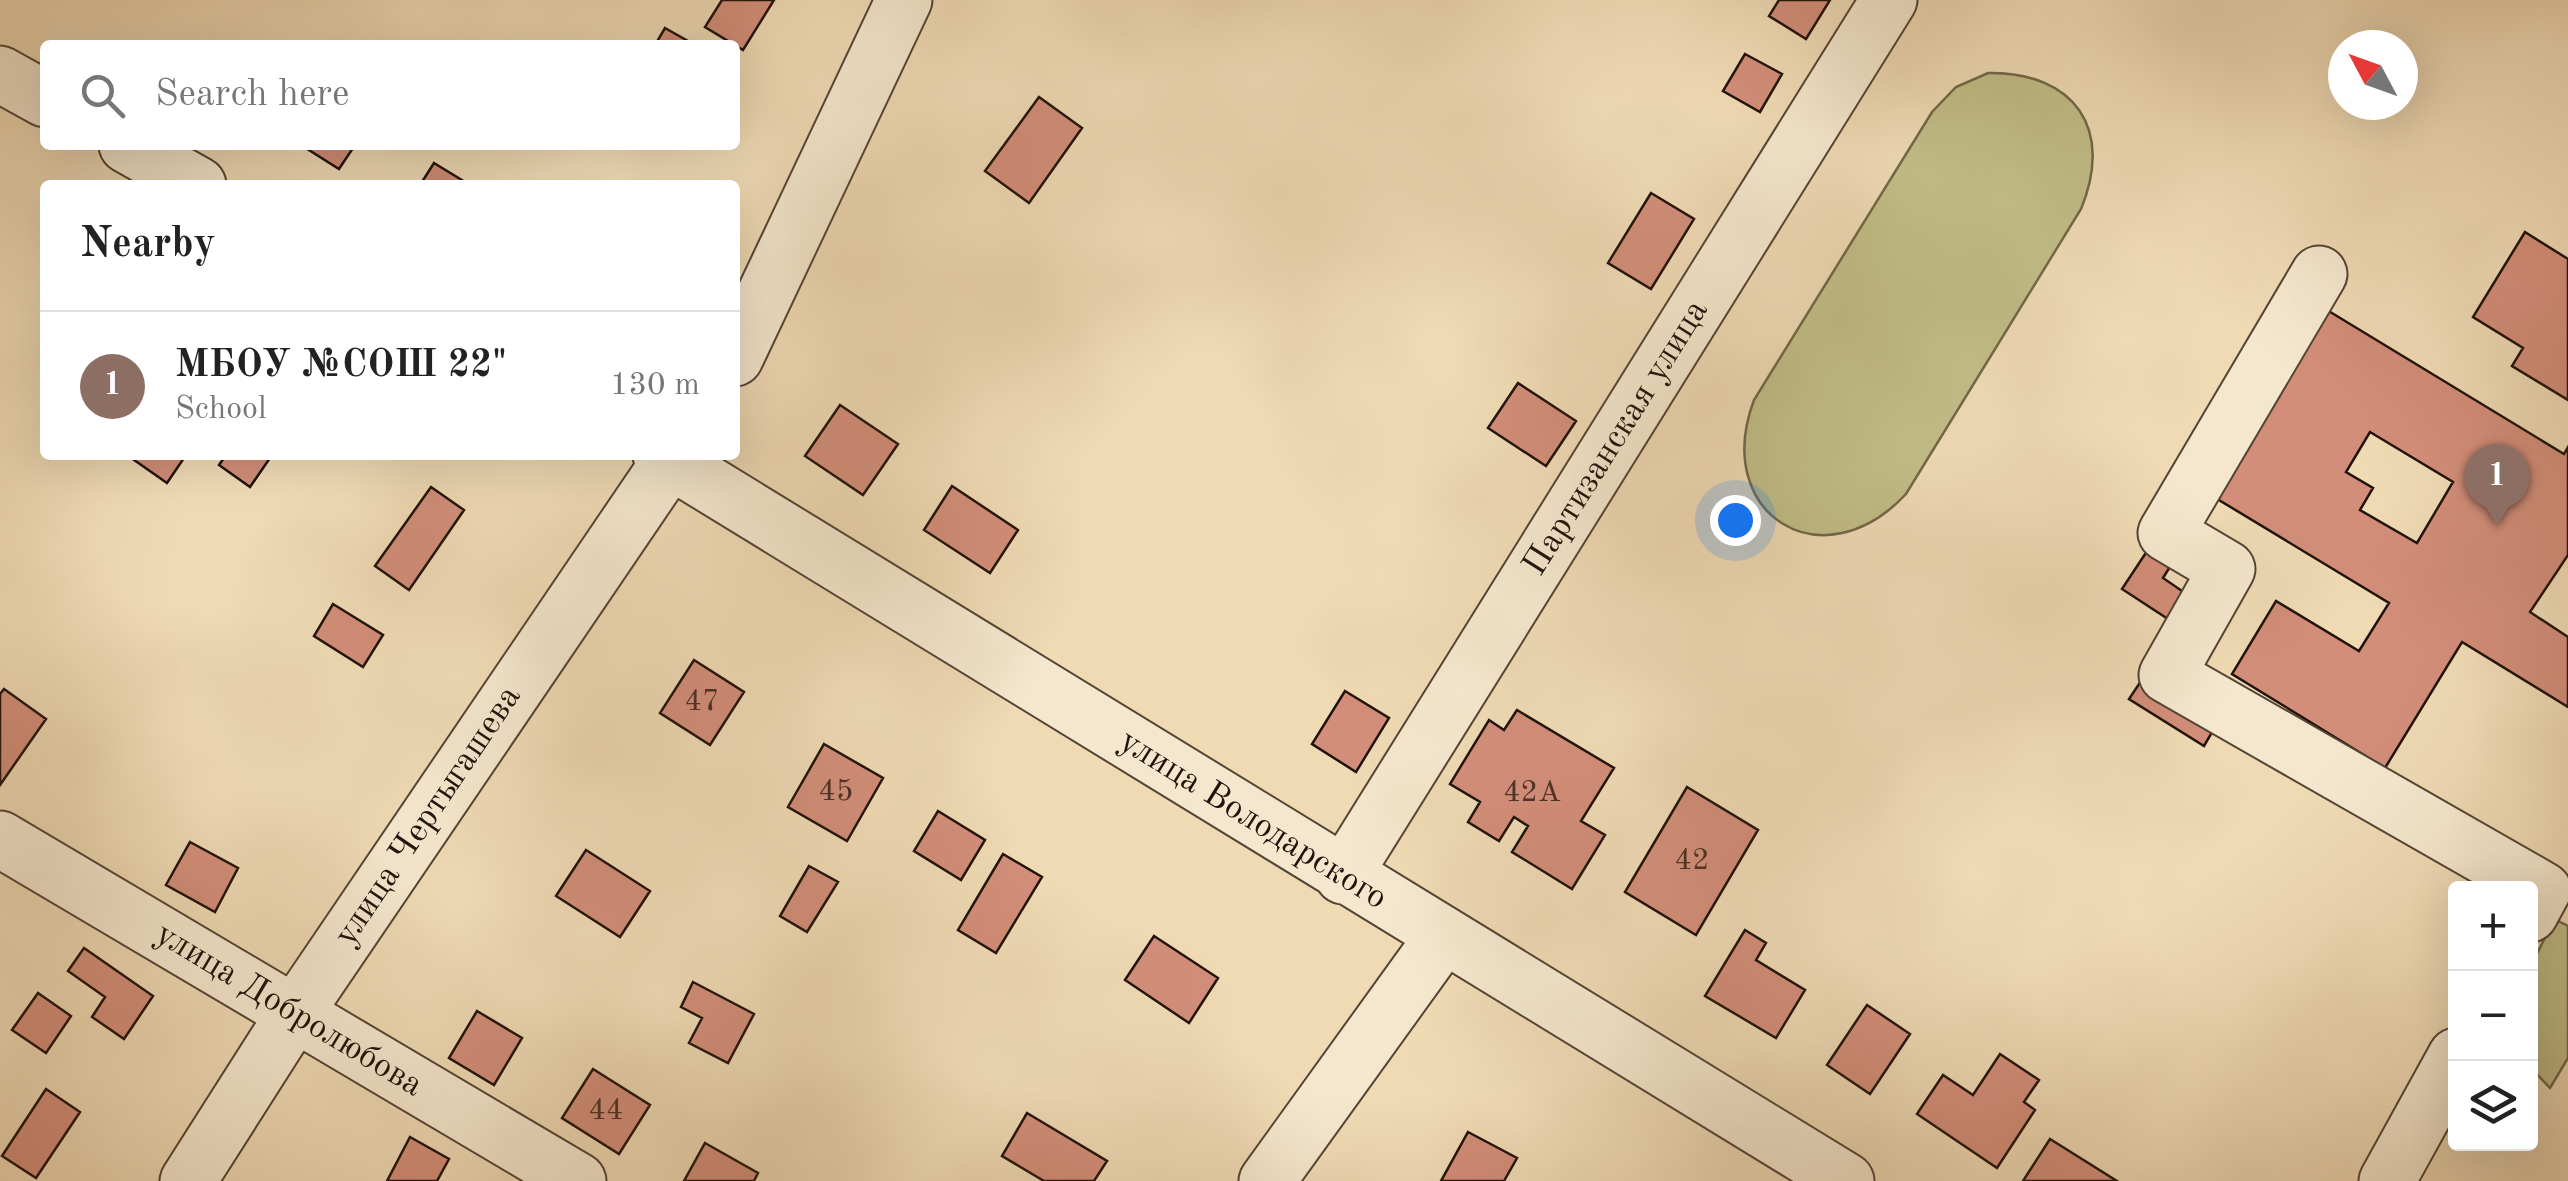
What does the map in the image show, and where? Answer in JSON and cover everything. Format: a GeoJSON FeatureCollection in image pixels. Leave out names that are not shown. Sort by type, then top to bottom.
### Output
{"type":"FeatureCollection","features":[{"type":"Feature","properties":{"kind":"street"},"geometry":{"type":"LineString","coordinates":[[740,347],[904,0]]}},
{"type":"Feature","properties":{"kind":"street","name":"Партизанская улица"},"geometry":{"type":"LineString","coordinates":[[1343,876],[1889,0]]}},
{"type":"Feature","properties":{"kind":"street"},"geometry":{"type":"LineString","coordinates":[[0,74],[40,96]]}},
{"type":"Feature","properties":{"kind":"street"},"geometry":{"type":"LineString","coordinates":[[135,150],[189,180]]}},
{"type":"Feature","properties":{"kind":"street"},"geometry":{"type":"LineString","coordinates":[[2320,274],[2166,533],[2227,569],[2167,675],[2547,902]]}},
{"type":"Feature","properties":{"kind":"street","name":"улица Чертыгашева"},"geometry":{"type":"LineString","coordinates":[[188,1181],[294,1013],[666,460]]}},
{"type":"Feature","properties":{"kind":"street","name":"улица Володарского"},"geometry":{"type":"LineString","coordinates":[[673,460],[1343,876],[1846,1181]]}},
{"type":"Feature","properties":{"kind":"street","name":"улица Добролюбова"},"geometry":{"type":"LineString","coordinates":[[0,839],[578,1181]]}},
{"type":"Feature","properties":{"kind":"street"},"geometry":{"type":"LineString","coordinates":[[1267,1181],[1443,937]]}},
{"type":"Feature","properties":{"kind":"street"},"geometry":{"type":"LineString","coordinates":[[2387,1181],[2453,1061]]}},
{"type":"Feature","properties":{"kind":"shaded area"},"geometry":{"type":"Polygon","coordinates":[[[1988,73],[2018,75],[2044,83],[2064,94],[2080,111],[2093,154],[2081,209],[1906,494],[1874,520],[1841,533],[1810,534],[1782,524],[1761,504],[1748,475],[1745,440],[1754,400],[1932,112],[1956,87],[1988,73]]]}},
{"type":"Feature","properties":{"kind":"shaded area"},"geometry":{"type":"Polygon","coordinates":[[[2554,919],[2568,926],[2568,1058],[2550,1088],[2538,1075],[2538,952],[2554,919]]]}},
{"type":"Feature","properties":{"kind":"building"},"geometry":{"type":"Polygon","coordinates":[[[722,0],[774,0],[743,50],[740,40],[726,40],[705,27],[722,0]]]}},
{"type":"Feature","properties":{"kind":"building"},"geometry":{"type":"Polygon","coordinates":[[[1779,0],[1830,0],[1806,39],[1769,16],[1779,0]]]}},
{"type":"Feature","properties":{"kind":"building"},"geometry":{"type":"Polygon","coordinates":[[[665,28],[686,40],[658,40],[665,28]]]}},
{"type":"Feature","properties":{"kind":"building"},"geometry":{"type":"Polygon","coordinates":[[[1745,54],[1782,74],[1760,112],[1723,91],[1745,54]]]}},
{"type":"Feature","properties":{"kind":"building"},"geometry":{"type":"Polygon","coordinates":[[[1039,97],[1082,128],[1029,203],[985,171],[1039,97]]]}},
{"type":"Feature","properties":{"kind":"building"},"geometry":{"type":"Polygon","coordinates":[[[309,150],[352,150],[339,169],[309,150]]]}},
{"type":"Feature","properties":{"kind":"building"},"geometry":{"type":"Polygon","coordinates":[[[434,163],[462,180],[423,180],[434,163]]]}},
{"type":"Feature","properties":{"kind":"building"},"geometry":{"type":"Polygon","coordinates":[[[1651,193],[1694,219],[1651,289],[1608,263],[1651,193]]]}},
{"type":"Feature","properties":{"kind":"building"},"geometry":{"type":"Polygon","coordinates":[[[2525,232],[2568,259],[2568,400],[2512,366],[2523,348],[2473,317],[2525,232]]]}},
{"type":"Feature","properties":{"kind":"building"},"geometry":{"type":"Polygon","coordinates":[[[2327,310],[2564,454],[2568,447],[2568,555],[2530,612],[2568,637],[2568,707],[2462,642],[2385,768],[2232,674],[2276,601],[2359,651],[2389,603],[2214,497],[2327,310]],[[2370,432],[2346,472],[2373,488],[2360,510],[2417,543],[2453,482],[2370,432]]]}},
{"type":"Feature","properties":{"kind":"building"},"geometry":{"type":"Polygon","coordinates":[[[1518,383],[1576,421],[1546,466],[1488,428],[1518,383]]]}},
{"type":"Feature","properties":{"kind":"building"},"geometry":{"type":"Polygon","coordinates":[[[840,405],[898,444],[863,495],[805,456],[840,405]]]}},
{"type":"Feature","properties":{"kind":"building"},"geometry":{"type":"Polygon","coordinates":[[[134,460],[183,460],[167,483],[134,460]]]}},
{"type":"Feature","properties":{"kind":"building"},"geometry":{"type":"Polygon","coordinates":[[[222,460],[269,460],[250,487],[219,465],[222,460]]]}},
{"type":"Feature","properties":{"kind":"building"},"geometry":{"type":"Polygon","coordinates":[[[952,486],[1018,530],[990,573],[924,530],[952,486]]]}},
{"type":"Feature","properties":{"kind":"building"},"geometry":{"type":"Polygon","coordinates":[[[431,487],[464,510],[409,590],[375,566],[431,487]]]}},
{"type":"Feature","properties":{"kind":"building"},"geometry":{"type":"Polygon","coordinates":[[[2155,539],[2178,554],[2163,578],[2185,593],[2168,619],[2122,589],[2155,539]]]}},
{"type":"Feature","properties":{"kind":"building"},"geometry":{"type":"Polygon","coordinates":[[[333,604],[383,635],[363,667],[314,636],[333,604]]]}},
{"type":"Feature","properties":{"kind":"building"},"geometry":{"type":"Polygon","coordinates":[[[694,660],[744,692],[710,745],[660,713],[694,660]]]}},
{"type":"Feature","properties":{"kind":"building"},"geometry":{"type":"Polygon","coordinates":[[[2145,675],[2218,722],[2204,746],[2129,699],[2145,675]]]}},
{"type":"Feature","properties":{"kind":"building"},"geometry":{"type":"Polygon","coordinates":[[[4,689],[46,719],[0,785],[0,694],[4,689]]]}},
{"type":"Feature","properties":{"kind":"building"},"geometry":{"type":"Polygon","coordinates":[[[1345,691],[1389,718],[1356,772],[1312,744],[1345,691]]]}},
{"type":"Feature","properties":{"kind":"building"},"geometry":{"type":"Polygon","coordinates":[[[1517,710],[1614,768],[1581,821],[1605,835],[1572,889],[1512,852],[1528,826],[1514,817],[1499,841],[1468,822],[1480,802],[1450,784],[1489,720],[1504,730],[1517,710]]]}},
{"type":"Feature","properties":{"kind":"building"},"geometry":{"type":"Polygon","coordinates":[[[824,744],[883,778],[847,841],[788,807],[824,744]]]}},
{"type":"Feature","properties":{"kind":"building"},"geometry":{"type":"Polygon","coordinates":[[[1687,787],[1758,830],[1696,935],[1625,892],[1687,787]]]}},
{"type":"Feature","properties":{"kind":"building"},"geometry":{"type":"Polygon","coordinates":[[[938,811],[985,840],[961,880],[914,851],[938,811]]]}},
{"type":"Feature","properties":{"kind":"building"},"geometry":{"type":"Polygon","coordinates":[[[190,842],[238,868],[215,912],[166,885],[190,842]]]}},
{"type":"Feature","properties":{"kind":"building"},"geometry":{"type":"Polygon","coordinates":[[[586,850],[650,891],[620,937],[556,896],[586,850]]]}},
{"type":"Feature","properties":{"kind":"building"},"geometry":{"type":"Polygon","coordinates":[[[1003,854],[1042,877],[996,953],[958,930],[1003,854]]]}},
{"type":"Feature","properties":{"kind":"building"},"geometry":{"type":"Polygon","coordinates":[[[809,866],[838,882],[807,932],[780,916],[809,866]]]}},
{"type":"Feature","properties":{"kind":"building"},"geometry":{"type":"Polygon","coordinates":[[[1745,930],[1766,943],[1756,960],[1805,990],[1776,1038],[1705,996],[1745,930]]]}},
{"type":"Feature","properties":{"kind":"building"},"geometry":{"type":"Polygon","coordinates":[[[1154,936],[1218,978],[1189,1023],[1125,980],[1154,936]]]}},
{"type":"Feature","properties":{"kind":"building"},"geometry":{"type":"Polygon","coordinates":[[[84,948],[153,996],[124,1039],[92,1017],[105,997],[68,971],[84,948]]]}},
{"type":"Feature","properties":{"kind":"building"},"geometry":{"type":"Polygon","coordinates":[[[693,982],[754,1014],[728,1063],[689,1043],[702,1018],[681,1007],[693,982]]]}},
{"type":"Feature","properties":{"kind":"building"},"geometry":{"type":"Polygon","coordinates":[[[38,993],[71,1016],[46,1053],[12,1030],[38,993]]]}},
{"type":"Feature","properties":{"kind":"building"},"geometry":{"type":"Polygon","coordinates":[[[1867,1005],[1910,1034],[1870,1094],[1827,1065],[1867,1005]]]}},
{"type":"Feature","properties":{"kind":"building"},"geometry":{"type":"Polygon","coordinates":[[[477,1011],[522,1038],[494,1085],[449,1058],[477,1011]]]}},
{"type":"Feature","properties":{"kind":"building"},"geometry":{"type":"Polygon","coordinates":[[[2000,1054],[2039,1080],[2024,1102],[2035,1110],[1997,1168],[1917,1114],[1943,1075],[1973,1095],[2000,1054]]]}},
{"type":"Feature","properties":{"kind":"building"},"geometry":{"type":"Polygon","coordinates":[[[593,1069],[650,1105],[619,1154],[562,1118],[593,1069]]]}},
{"type":"Feature","properties":{"kind":"building"},"geometry":{"type":"Polygon","coordinates":[[[46,1089],[80,1112],[36,1178],[2,1156],[46,1089]]]}},
{"type":"Feature","properties":{"kind":"building"},"geometry":{"type":"Polygon","coordinates":[[[1027,1113],[1107,1161],[1094,1181],[1044,1181],[1002,1156],[1027,1113]]]}},
{"type":"Feature","properties":{"kind":"building"},"geometry":{"type":"Polygon","coordinates":[[[1468,1132],[1517,1158],[1504,1181],[1441,1181],[1468,1132]]]}},
{"type":"Feature","properties":{"kind":"building"},"geometry":{"type":"Polygon","coordinates":[[[410,1137],[449,1159],[437,1181],[387,1181],[410,1137]]]}},
{"type":"Feature","properties":{"kind":"building"},"geometry":{"type":"Polygon","coordinates":[[[2050,1139],[2117,1181],[2023,1181],[2050,1139]]]}},
{"type":"Feature","properties":{"kind":"building"},"geometry":{"type":"Polygon","coordinates":[[[705,1143],[758,1173],[754,1181],[684,1181],[705,1143]]]}},
{"type":"Feature","properties":{"kind":"place","name":"МБОУ №СОШ 22\""},"geometry":{"type":"Point","coordinates":[2497,526]}}]}
